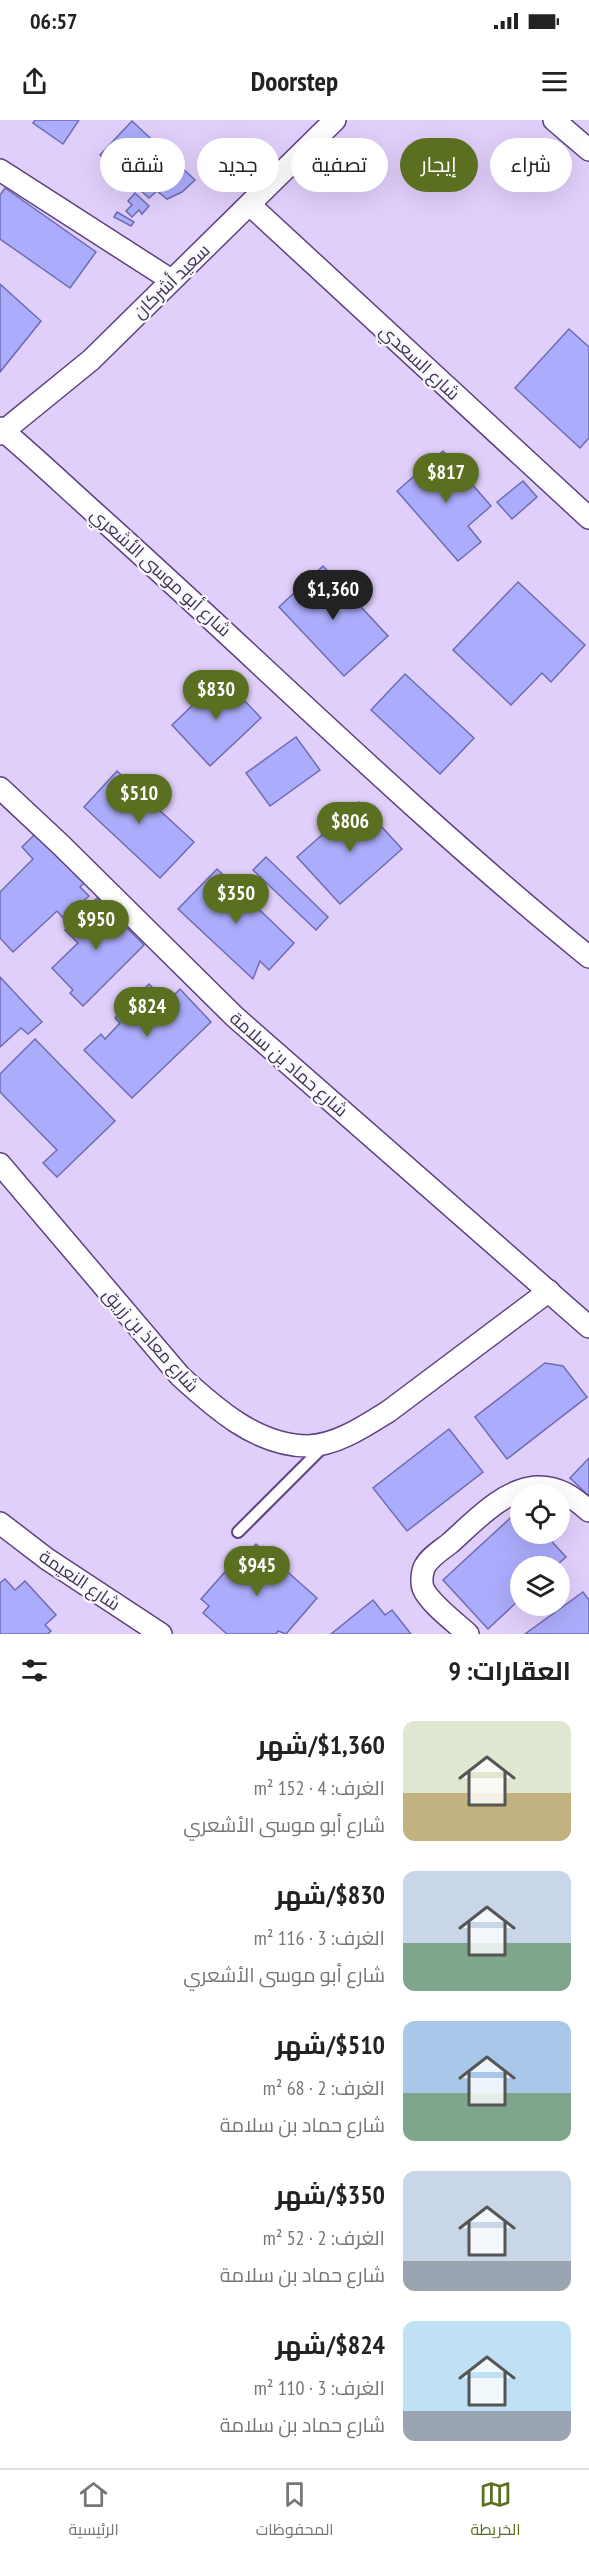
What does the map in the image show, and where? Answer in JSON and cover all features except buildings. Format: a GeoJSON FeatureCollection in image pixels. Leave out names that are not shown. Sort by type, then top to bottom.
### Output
{"type":"FeatureCollection","features":[{"type":"Feature","properties":{"kind":"street","name":"سعيد أشركان"},"geometry":{"type":"LineString","coordinates":[[2,431],[91,360],[335,120]]}},
{"type":"Feature","properties":{"kind":"street"},"geometry":{"type":"LineString","coordinates":[[554,120],[589,150]]}},
{"type":"Feature","properties":{"kind":"street"},"geometry":{"type":"LineString","coordinates":[[0,170],[171,280]]}},
{"type":"Feature","properties":{"kind":"street","name":"شارع السعدي"},"geometry":{"type":"LineString","coordinates":[[250,205],[589,519]]}},
{"type":"Feature","properties":{"kind":"street","name":"شارع أبو موسى الأشعري"},"geometry":{"type":"LineString","coordinates":[[2,431],[234,639],[433,825],[589,957]]}},
{"type":"Feature","properties":{"kind":"street","name":"شارع حماد بن سلامة"},"geometry":{"type":"LineString","coordinates":[[0,788],[235,1017],[589,1327]]}},
{"type":"Feature","properties":{"kind":"street","name":"شارع معاذ بن زريق"},"geometry":{"type":"LineString","coordinates":[[0,1164],[180,1376],[210,1403],[254,1432],[279,1442],[309,1446],[329,1442],[362,1428],[389,1412],[549,1291]]}},
{"type":"Feature","properties":{"kind":"street"},"geometry":{"type":"LineString","coordinates":[[468,1634],[422,1588],[424,1566],[493,1506],[519,1491],[536,1487],[550,1488],[569,1494],[589,1511]]}},
{"type":"Feature","properties":{"kind":"street","name":"شارع النعيمة"},"geometry":{"type":"LineString","coordinates":[[2,1530],[161,1634]]}},
{"type":"Feature","properties":{"kind":"lane"},"geometry":{"type":"LineString","coordinates":[[238,1532],[329,1442]]}}]}
